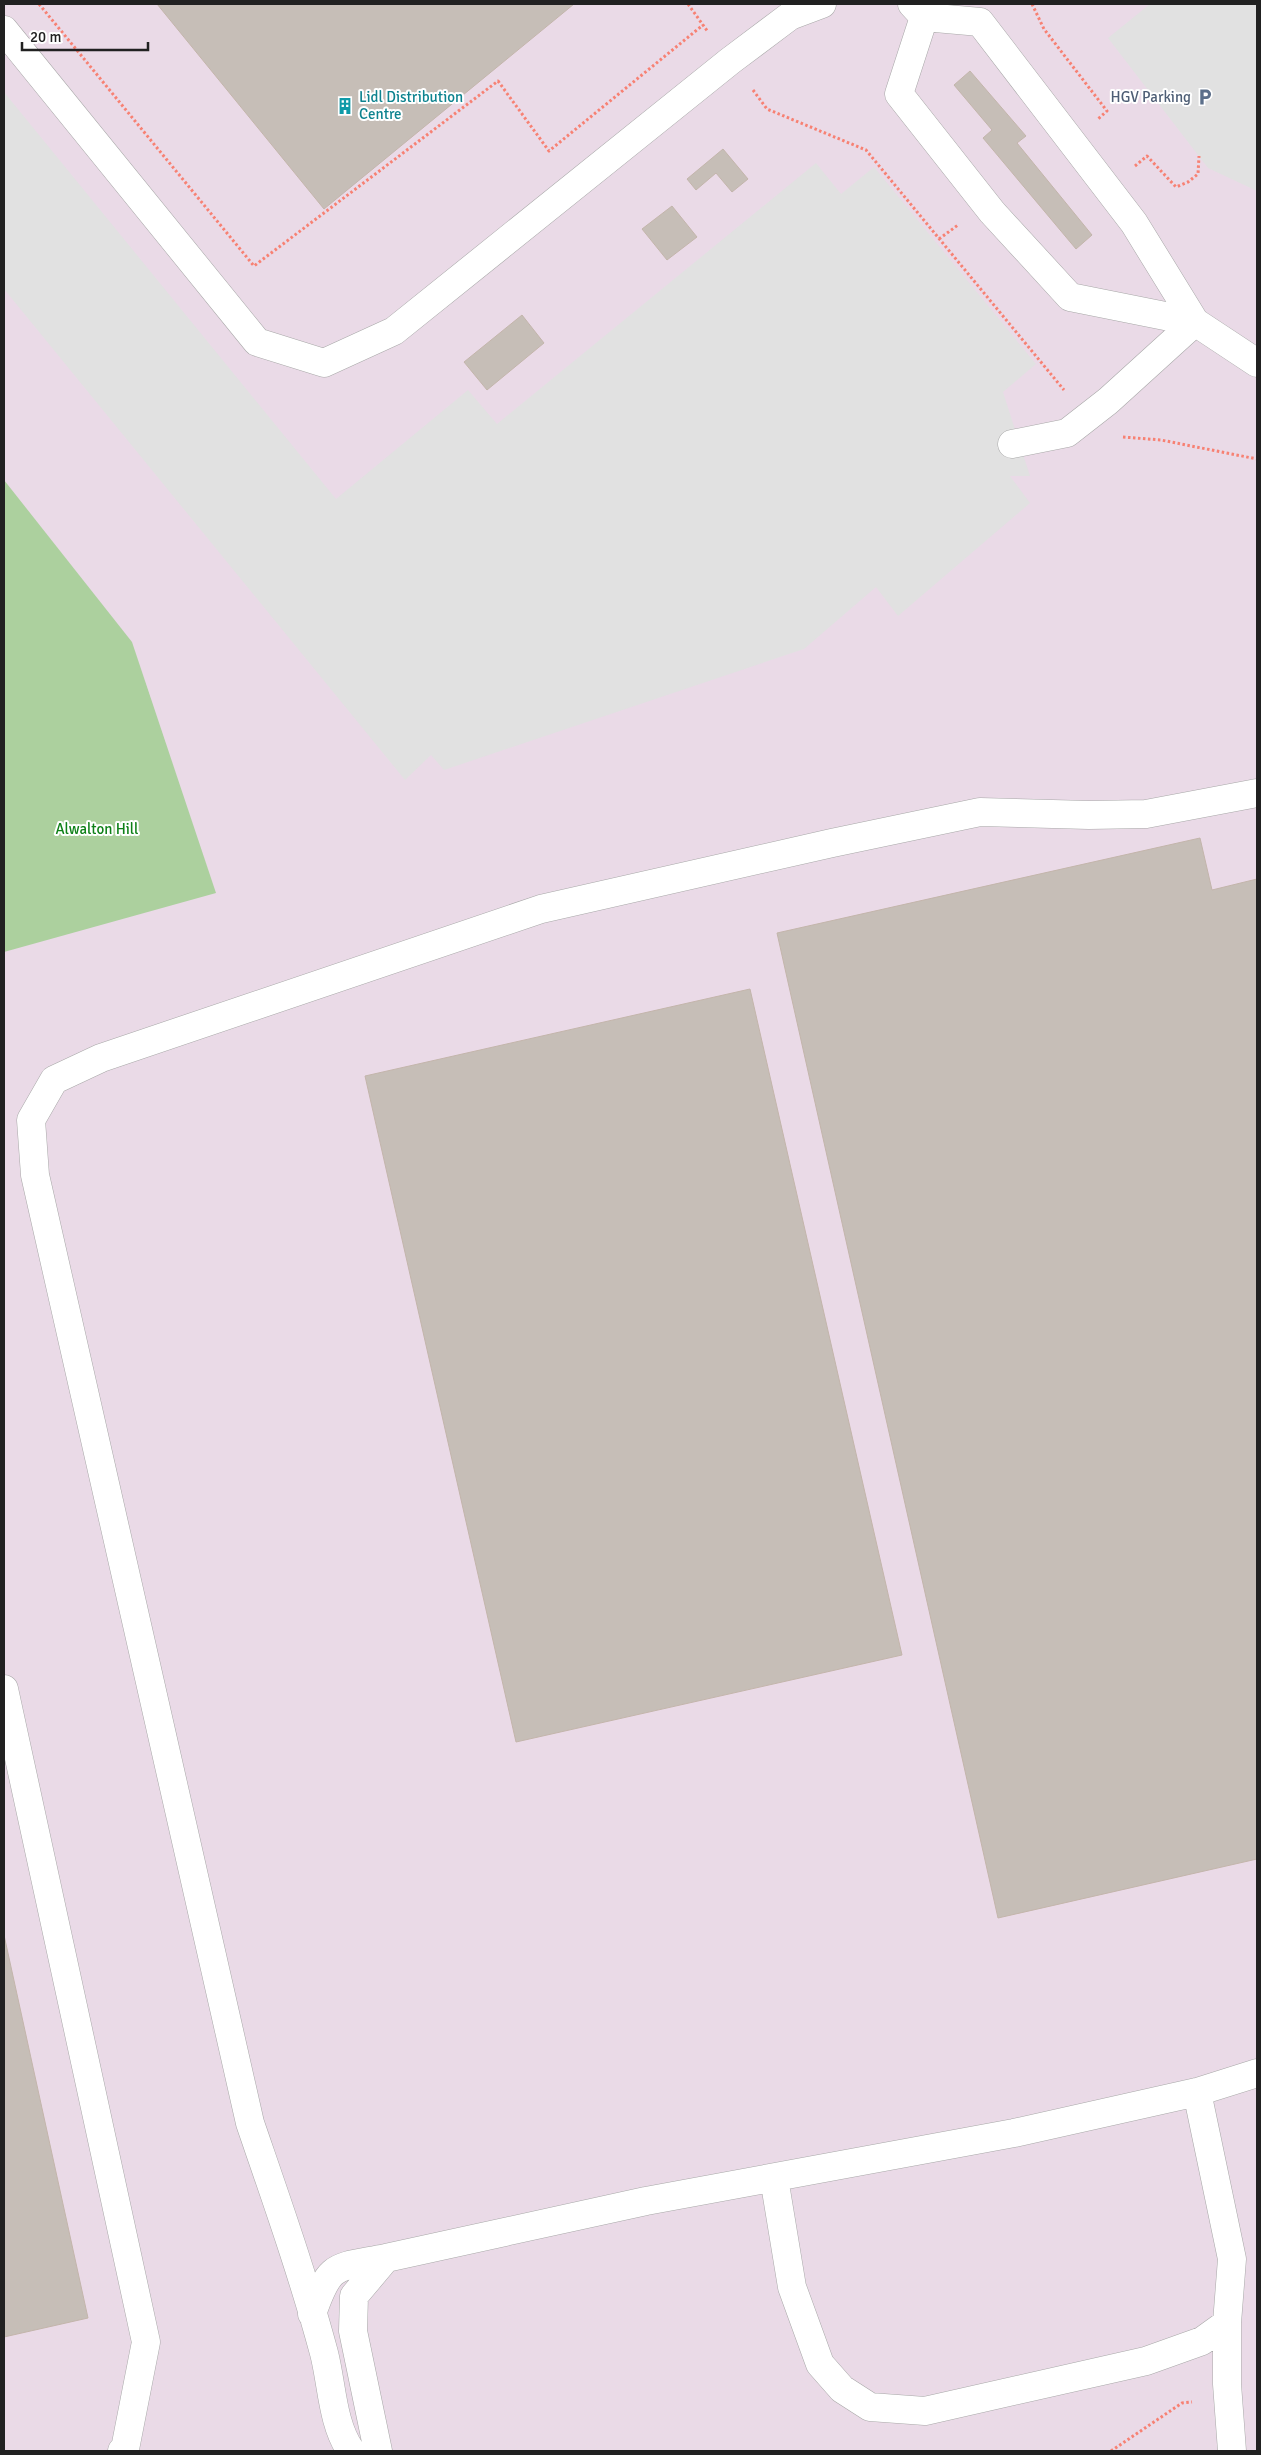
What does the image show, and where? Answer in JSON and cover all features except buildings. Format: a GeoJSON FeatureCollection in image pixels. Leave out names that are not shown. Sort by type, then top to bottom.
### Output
{"type":"FeatureCollection","features":[{"type":"Feature","properties":{"kind":"lane"},"geometry":{"type":"LineString","coordinates":[[4,30],[257,342],[324,363],[394,331],[730,61],[790,16],[822,4]]}},
{"type":"Feature","properties":{"kind":"lane"},"geometry":{"type":"LineString","coordinates":[[1195,322],[1134,223],[980,22],[918,10],[899,94],[992,212],[1070,297],[1195,322],[1257,363]]}},
{"type":"Feature","properties":{"kind":"lane"},"geometry":{"type":"LineString","coordinates":[[1012,444],[1067,433],[1195,322]]}},
{"type":"Feature","properties":{"kind":"lane"},"geometry":{"type":"LineString","coordinates":[[351,2451],[342,2439],[324,2353],[292,2244],[250,2123],[35,1175],[31,1120],[54,1080],[101,1058],[541,910],[823,845],[980,812],[1089,815],[1146,814],[1257,793]]}},
{"type":"Feature","properties":{"kind":"lane"},"geometry":{"type":"LineString","coordinates":[[4,1689],[146,2342],[125,2449],[122,2451]]}},
{"type":"Feature","properties":{"kind":"lane"},"geometry":{"type":"LineString","coordinates":[[312,2314],[323,2282],[339,2267],[646,2202],[1014,2133],[1197,2092],[1257,2073]]}},
{"type":"Feature","properties":{"kind":"lane"},"geometry":{"type":"LineString","coordinates":[[1197,2092],[1232,2259],[1227,2323],[1227,2384],[1232,2451]]}},
{"type":"Feature","properties":{"kind":"lane"},"geometry":{"type":"LineString","coordinates":[[774,2178],[792,2287],[820,2364],[842,2389],[870,2407],[925,2411],[1146,2361],[1202,2341],[1227,2323]]}},
{"type":"Feature","properties":{"kind":"lane"},"geometry":{"type":"LineString","coordinates":[[378,2451],[353,2331],[354,2296],[386,2258]]}},
{"type":"Feature","properties":{"kind":"path"},"geometry":{"type":"LineString","coordinates":[[39,4],[254,266],[498,82],[549,151],[703,25]]}},
{"type":"Feature","properties":{"kind":"path"},"geometry":{"type":"LineString","coordinates":[[688,4],[768,109],[866,150],[1062,388],[1105,444],[1118,436],[1161,440],[1257,459]]}},
{"type":"Feature","properties":{"kind":"path"},"geometry":{"type":"LineString","coordinates":[[1111,2451],[1182,2403]]}},
{"type":"Feature","properties":{"kind":"shaded area"},"geometry":{"type":"Polygon","coordinates":[[[4,4],[1257,4],[1257,2451],[4,2451],[4,4]]]}},
{"type":"Feature","properties":{"kind":"shaded area","name":"HGV Parking"},"geometry":{"type":"Polygon","coordinates":[[[1150,4],[1257,4],[1257,191],[1208,168],[1108,38],[1150,4]]]}},
{"type":"Feature","properties":{"kind":"shaded area"},"geometry":{"type":"Polygon","coordinates":[[[4,92],[336,499],[468,390],[497,424],[816,163],[841,194],[874,167],[1036,364],[1003,392],[1030,476],[1010,476],[1030,503],[898,616],[876,587],[804,649],[444,770],[431,755],[405,780],[4,289],[4,92]]]}},
{"type":"Feature","properties":{"kind":"green space","name":"Alwalton Hill"},"geometry":{"type":"Polygon","coordinates":[[[4,480],[132,642],[216,893],[4,952],[4,480]]]}},
{"type":"Feature","properties":{"kind":"place","name":"HGV Parking"},"geometry":{"type":"Point","coordinates":[1205,97]}},
{"type":"Feature","properties":{"kind":"place","name":"Lidl Distribution Centre"},"geometry":{"type":"Point","coordinates":[345,106]}}]}
